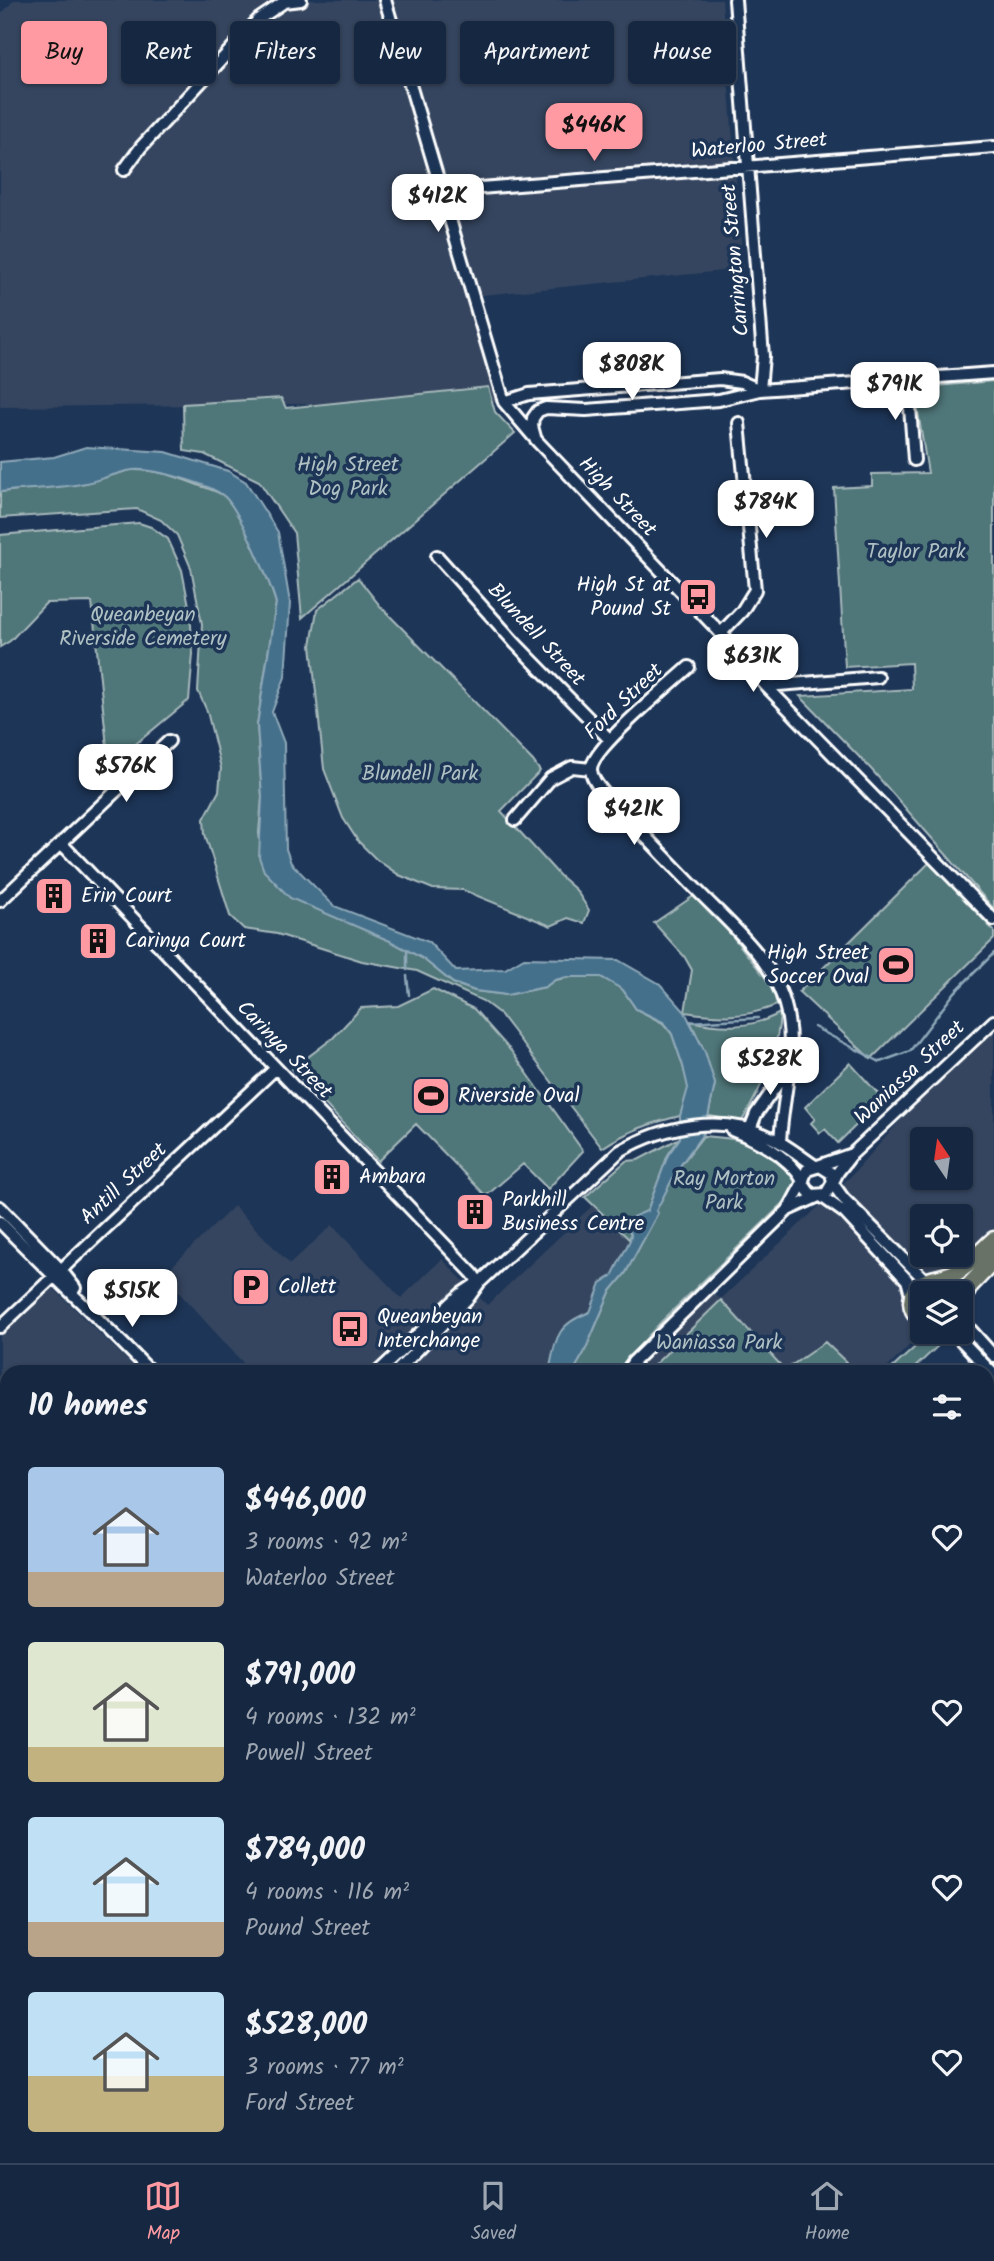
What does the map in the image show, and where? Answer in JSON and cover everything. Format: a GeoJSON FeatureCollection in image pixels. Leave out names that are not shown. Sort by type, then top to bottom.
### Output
{"type":"FeatureCollection","features":[{"type":"Feature","properties":{"kind":"highway"},"geometry":{"type":"LineString","coordinates":[[931,1280],[954,1273],[994,1240]]}},
{"type":"Feature","properties":{"kind":"highway"},"geometry":{"type":"LineString","coordinates":[[973,1282],[994,1260]]}},
{"type":"Feature","properties":{"kind":"highway"},"geometry":{"type":"LineString","coordinates":[[931,1280],[936,1281]]}},
{"type":"Feature","properties":{"kind":"street"},"geometry":{"type":"LineString","coordinates":[[124,170],[259,19],[284,2],[301,0]]}},
{"type":"Feature","properties":{"kind":"street","name":"High Street"},"geometry":{"type":"LineString","coordinates":[[385,0],[504,402],[538,442],[721,633],[766,686],[994,920]]}},
{"type":"Feature","properties":{"kind":"street","name":"Carrington Street"},"geometry":{"type":"LineString","coordinates":[[735,0],[764,362],[760,390]]}},
{"type":"Feature","properties":{"kind":"street","name":"Waterloo Street"},"geometry":{"type":"LineString","coordinates":[[442,191],[994,147]]}},
{"type":"Feature","properties":{"kind":"street"},"geometry":{"type":"LineString","coordinates":[[538,442],[533,434],[534,415],[552,407],[594,409],[726,399],[760,390],[994,373]]}},
{"type":"Feature","properties":{"kind":"street"},"geometry":{"type":"LineString","coordinates":[[504,402],[529,394],[720,379],[742,382],[760,390]]}},
{"type":"Feature","properties":{"kind":"street"},"geometry":{"type":"LineString","coordinates":[[908,381],[914,460]]}},
{"type":"Feature","properties":{"kind":"street"},"geometry":{"type":"LineString","coordinates":[[593,389],[594,409]]}},
{"type":"Feature","properties":{"kind":"street"},"geometry":{"type":"LineString","coordinates":[[721,633],[742,611],[755,590],[739,423]]}},
{"type":"Feature","properties":{"kind":"street","name":"Blundell Street"},"geometry":{"type":"LineString","coordinates":[[437,556],[515,643],[609,739]]}},
{"type":"Feature","properties":{"kind":"street","name":"Ford Street"},"geometry":{"type":"LineString","coordinates":[[689,667],[609,739],[595,757],[590,769],[594,780],[605,794],[766,964],[777,983],[787,1013],[789,1052],[789,1076],[780,1142]]}},
{"type":"Feature","properties":{"kind":"street"},"geometry":{"type":"LineString","coordinates":[[766,686],[878,677]]}},
{"type":"Feature","properties":{"kind":"street"},"geometry":{"type":"LineString","coordinates":[[0,901],[169,741]]}},
{"type":"Feature","properties":{"kind":"street","name":"Ford Street"},"geometry":{"type":"LineString","coordinates":[[515,820],[551,778],[572,767],[590,769]]}},
{"type":"Feature","properties":{"kind":"street","name":"Carinya Street"},"geometry":{"type":"LineString","coordinates":[[61,844],[479,1283]]}},
{"type":"Feature","properties":{"kind":"street","name":"Waniassa Street"},"geometry":{"type":"LineString","coordinates":[[833,1183],[852,1154],[994,1021]]}},
{"type":"Feature","properties":{"kind":"street","name":"Ford Street"},"geometry":{"type":"LineString","coordinates":[[750,1129],[756,1114],[778,1083],[789,1052]]}},
{"type":"Feature","properties":{"kind":"street","name":"Antill Street"},"geometry":{"type":"LineString","coordinates":[[0,1327],[275,1069]]}},
{"type":"Feature","properties":{"kind":"street"},"geometry":{"type":"LineString","coordinates":[[385,1365],[461,1294],[479,1283],[621,1151],[638,1140],[696,1125],[750,1129],[780,1142],[816,1166],[829,1171],[843,1199],[931,1280]]}},
{"type":"Feature","properties":{"kind":"street"},"geometry":{"type":"LineString","coordinates":[[719,1126],[766,1147],[790,1164],[809,1193],[820,1196],[845,1213],[907,1280],[910,1293]]}},
{"type":"Feature","properties":{"kind":"street"},"geometry":{"type":"LineString","coordinates":[[750,1129],[766,1147]]}},
{"type":"Feature","properties":{"kind":"street","name":"Waniassa Street"},"geometry":{"type":"LineString","coordinates":[[816,1166],[852,1154]]}},
{"type":"Feature","properties":{"kind":"street"},"geometry":{"type":"LineString","coordinates":[[631,1365],[788,1210],[807,1170],[816,1166]]}},
{"type":"Feature","properties":{"kind":"street"},"geometry":{"type":"LineString","coordinates":[[788,1210],[828,1193],[833,1183]]}},
{"type":"Feature","properties":{"kind":"street"},"geometry":{"type":"LineString","coordinates":[[0,1207],[57,1274]]}},
{"type":"Feature","properties":{"kind":"street"},"geometry":{"type":"LineString","coordinates":[[0,1222],[57,1274],[144,1365]]}},
{"type":"Feature","properties":{"kind":"street"},"geometry":{"type":"LineString","coordinates":[[403,1365],[469,1297],[479,1283]]}},
{"type":"Feature","properties":{"kind":"street"},"geometry":{"type":"LineString","coordinates":[[973,1332],[994,1356]]}},
{"type":"Feature","properties":{"kind":"street"},"geometry":{"type":"LineString","coordinates":[[399,1352],[425,1343]]}},
{"type":"Feature","properties":{"kind":"street"},"geometry":{"type":"LineString","coordinates":[[965,1344],[984,1365]]}},
{"type":"Feature","properties":{"kind":"shaded area"},"geometry":{"type":"Polygon","coordinates":[[[14,0],[722,0],[724,21],[628,21],[628,84],[729,84],[743,269],[472,296],[504,402],[0,407],[0,15],[14,0]]]}},
{"type":"Feature","properties":{"kind":"shaded area"},"geometry":{"type":"Polygon","coordinates":[[[86,447],[166,452],[228,471],[246,482],[278,532],[290,603],[285,677],[272,712],[284,743],[286,849],[291,863],[334,906],[429,942],[456,971],[505,969],[524,958],[618,960],[660,984],[685,1012],[705,1052],[715,1084],[705,1131],[677,1170],[656,1211],[658,1213],[625,1274],[610,1292],[577,1365],[550,1365],[559,1334],[570,1322],[590,1312],[601,1283],[612,1276],[630,1240],[631,1234],[623,1221],[647,1211],[668,1155],[680,1138],[680,1116],[688,1088],[672,1034],[663,1022],[636,1009],[623,990],[601,977],[567,977],[555,980],[545,987],[507,995],[475,991],[453,983],[422,958],[390,941],[290,898],[264,871],[259,857],[262,797],[257,725],[276,603],[254,548],[238,517],[225,497],[218,492],[195,482],[142,470],[121,472],[75,485],[0,492],[0,462],[54,457],[86,447]]]}},
{"type":"Feature","properties":{"kind":"shaded area"},"geometry":{"type":"Polygon","coordinates":[[[994,1014],[994,1262],[973,1282],[910,1281],[911,1344],[890,1365],[245,1365],[163,1275],[234,1206],[290,1264],[332,1225],[401,1298],[442,1259],[487,1305],[592,1206],[721,1299],[854,1173],[994,1014]]]}},
{"type":"Feature","properties":{"kind":"shaded area"},"geometry":{"type":"Polygon","coordinates":[[[52,1287],[132,1365],[0,1365],[0,1336],[52,1287]]]}},
{"type":"Feature","properties":{"kind":"green space","name":"Taylor Park"},"geometry":{"type":"Polygon","coordinates":[[[994,381],[994,909],[871,769],[800,696],[912,689],[911,663],[845,667],[834,488],[872,486],[872,474],[928,473],[914,388],[994,381]]]}},
{"type":"Feature","properties":{"kind":"green space","name":"High Street Dog Park"},"geometry":{"type":"Polygon","coordinates":[[[488,387],[495,412],[515,433],[302,618],[294,533],[259,481],[204,454],[184,451],[183,404],[281,398],[286,408],[488,387]]]}},
{"type":"Feature","properties":{"kind":"green space"},"geometry":{"type":"Polygon","coordinates":[[[130,470],[165,474],[224,496],[246,530],[273,593],[276,603],[257,725],[262,797],[259,833],[264,871],[422,958],[453,983],[475,991],[507,995],[545,987],[555,980],[583,975],[601,977],[611,982],[623,990],[636,1009],[663,1023],[672,1034],[689,1088],[680,1116],[640,1128],[602,1148],[500,1014],[483,1001],[417,971],[362,961],[277,934],[244,929],[230,916],[205,834],[204,819],[219,791],[221,768],[207,711],[198,691],[202,624],[191,568],[177,535],[161,520],[137,509],[0,518],[0,492],[85,483],[130,470]]]}},
{"type":"Feature","properties":{"kind":"green space","name":"Queanbeyan Riverside Cemetery"},"geometry":{"type":"Polygon","coordinates":[[[139,523],[151,527],[168,539],[182,570],[190,611],[193,654],[189,700],[109,766],[92,602],[46,603],[10,641],[0,647],[0,535],[139,523]]]}},
{"type":"Feature","properties":{"kind":"green space","name":"Blundell Park"},"geometry":{"type":"Polygon","coordinates":[[[358,578],[381,607],[540,771],[501,811],[576,890],[589,910],[584,923],[568,918],[551,926],[463,890],[433,889],[399,875],[376,859],[358,841],[343,818],[324,769],[311,645],[317,610],[358,578]]]}},
{"type":"Feature","properties":{"kind":"green space","name":"High Street Soccer Oval"},"geometry":{"type":"Polygon","coordinates":[[[930,862],[994,931],[994,939],[871,1059],[799,992],[930,862]]]}},
{"type":"Feature","properties":{"kind":"green space"},"geometry":{"type":"Polygon","coordinates":[[[698,893],[772,986],[777,1005],[732,1015],[685,1012],[692,970],[684,956],[654,923],[698,893]]]}},
{"type":"Feature","properties":{"kind":"green space","name":"Riverside Oval"},"geometry":{"type":"Polygon","coordinates":[[[433,989],[474,1009],[512,1052],[583,1151],[548,1189],[523,1164],[486,1196],[416,1124],[378,1161],[292,1069],[333,1038],[361,1008],[398,1006],[433,989]]]}},
{"type":"Feature","properties":{"kind":"green space"},"geometry":{"type":"Polygon","coordinates":[[[780,1013],[776,1042],[768,1069],[742,1121],[708,1116],[715,1084],[705,1052],[690,1021],[736,1026],[758,1022],[780,1013]]]}},
{"type":"Feature","properties":{"kind":"green space"},"geometry":{"type":"Polygon","coordinates":[[[850,1063],[883,1099],[838,1143],[825,1129],[820,1133],[811,1123],[815,1119],[805,1107],[850,1063]]]}},
{"type":"Feature","properties":{"kind":"green space","name":"Ray Morton Park"},"geometry":{"type":"Polygon","coordinates":[[[703,1136],[733,1139],[764,1152],[788,1171],[801,1186],[662,1321],[622,1365],[576,1365],[610,1292],[625,1274],[677,1170],[703,1136]]]}},
{"type":"Feature","properties":{"kind":"green space"},"geometry":{"type":"Polygon","coordinates":[[[680,1138],[668,1155],[647,1211],[632,1218],[630,1240],[585,1197],[626,1161],[638,1160],[680,1138]]]}},
{"type":"Feature","properties":{"kind":"green space","name":"Waniassa Park"},"geometry":{"type":"Polygon","coordinates":[[[721,1300],[780,1365],[654,1365],[721,1300]]]}},
{"type":"Feature","properties":{"kind":"green space","name":"Waniassa Park"},"geometry":{"type":"Polygon","coordinates":[[[825,1342],[846,1362],[843,1365],[792,1365],[825,1342]]]}},
{"type":"Feature","properties":{"kind":"green space"},"geometry":{"type":"Polygon","coordinates":[[[918,1344],[939,1345],[918,1365],[896,1365],[918,1344]]]}},
{"type":"Feature","properties":{"kind":"waterway"},"geometry":{"type":"LineString","coordinates":[[407,949],[407,970]]}},
{"type":"Feature","properties":{"kind":"waterway"},"geometry":{"type":"LineString","coordinates":[[814,1027],[880,1062],[910,1051],[955,992],[994,953]]}},
{"type":"Feature","properties":{"kind":"waterway"},"geometry":{"type":"LineString","coordinates":[[407,976],[409,995]]}},
{"type":"Feature","properties":{"kind":"waterway"},"geometry":{"type":"LineString","coordinates":[[690,1022],[758,1018]]}},
{"type":"Feature","properties":{"kind":"place","name":"High St at Pound St"},"geometry":{"type":"Point","coordinates":[698,597]}},
{"type":"Feature","properties":{"kind":"place","name":"Erin Court"},"geometry":{"type":"Point","coordinates":[54,896]}},
{"type":"Feature","properties":{"kind":"place","name":"Carinya Court"},"geometry":{"type":"Point","coordinates":[98,941]}},
{"type":"Feature","properties":{"kind":"place","name":"High Street Soccer Oval"},"geometry":{"type":"Point","coordinates":[896,965]}},
{"type":"Feature","properties":{"kind":"place","name":"Riverside Oval"},"geometry":{"type":"Point","coordinates":[431,1096]}},
{"type":"Feature","properties":{"kind":"place","name":"Ambara"},"geometry":{"type":"Point","coordinates":[332,1177]}},
{"type":"Feature","properties":{"kind":"place","name":"Parkhill Business Centre"},"geometry":{"type":"Point","coordinates":[475,1212]}},
{"type":"Feature","properties":{"kind":"place","name":"Collett"},"geometry":{"type":"Point","coordinates":[251,1287]}},
{"type":"Feature","properties":{"kind":"place","name":"Queanbeyan Interchange"},"geometry":{"type":"Point","coordinates":[350,1329]}}]}
